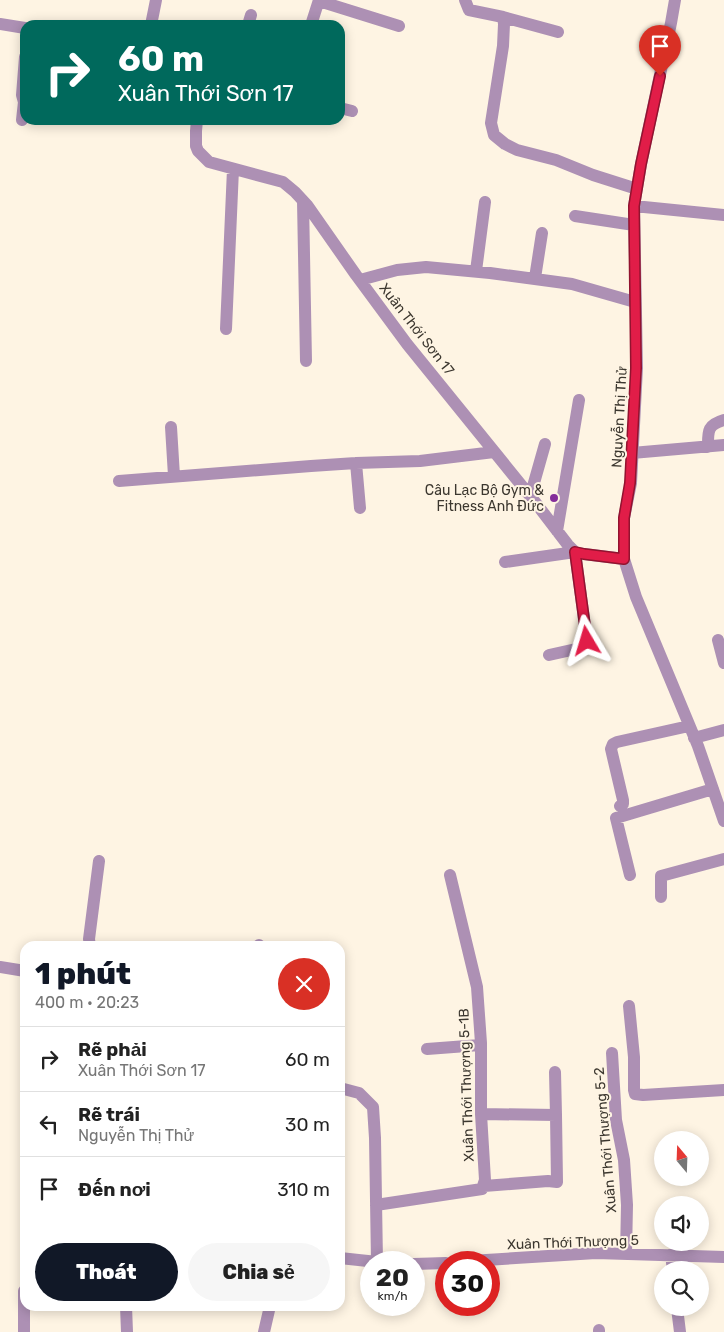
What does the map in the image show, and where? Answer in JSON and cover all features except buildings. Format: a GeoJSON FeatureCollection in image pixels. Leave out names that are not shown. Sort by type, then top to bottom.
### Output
{"type":"FeatureCollection","features":[{"type":"Feature","properties":{"kind":"street"},"geometry":{"type":"LineString","coordinates":[[152,20],[156,0]]}},
{"type":"Feature","properties":{"kind":"street"},"geometry":{"type":"LineString","coordinates":[[313,20],[319,0],[399,26]]}},
{"type":"Feature","properties":{"kind":"street"},"geometry":{"type":"LineString","coordinates":[[465,0],[468,10],[503,17],[558,32]]}},
{"type":"Feature","properties":{"kind":"street","name":"Nguyễn Thị Thử"},"geometry":{"type":"LineString","coordinates":[[675,0],[634,206],[636,368],[630,483],[624,518],[624,559],[636,597],[694,738],[724,821]]}},
{"type":"Feature","properties":{"kind":"street"},"geometry":{"type":"LineString","coordinates":[[503,17],[503,46],[491,123],[494,135],[505,144],[517,150],[556,160],[593,175],[637,189]]}},
{"type":"Feature","properties":{"kind":"street"},"geometry":{"type":"LineString","coordinates":[[0,24],[20,27]]}},
{"type":"Feature","properties":{"kind":"street","name":"Xuân Thới Sơn 17"},"geometry":{"type":"LineString","coordinates":[[197,125],[198,152],[209,162],[284,182],[303,201],[408,344],[575,552]]}},
{"type":"Feature","properties":{"kind":"street"},"geometry":{"type":"LineString","coordinates":[[226,328],[233,169]]}},
{"type":"Feature","properties":{"kind":"street"},"geometry":{"type":"LineString","coordinates":[[303,201],[306,361]]}},
{"type":"Feature","properties":{"kind":"street"},"geometry":{"type":"LineString","coordinates":[[476,272],[485,202]]}},
{"type":"Feature","properties":{"kind":"street"},"geometry":{"type":"LineString","coordinates":[[634,206],[724,215]]}},
{"type":"Feature","properties":{"kind":"street"},"geometry":{"type":"LineString","coordinates":[[575,216],[634,225]]}},
{"type":"Feature","properties":{"kind":"street"},"geometry":{"type":"LineString","coordinates":[[536,278],[542,234]]}},
{"type":"Feature","properties":{"kind":"street"},"geometry":{"type":"LineString","coordinates":[[360,280],[397,270],[426,267],[536,278],[572,284],[635,302]]}},
{"type":"Feature","properties":{"kind":"street"},"geometry":{"type":"LineString","coordinates":[[557,531],[579,400]]}},
{"type":"Feature","properties":{"kind":"street"},"geometry":{"type":"LineString","coordinates":[[708,447],[708,430],[717,422],[724,420]]}},
{"type":"Feature","properties":{"kind":"street"},"geometry":{"type":"LineString","coordinates":[[171,427],[174,476]]}},
{"type":"Feature","properties":{"kind":"street"},"geometry":{"type":"LineString","coordinates":[[530,497],[546,444]]}},
{"type":"Feature","properties":{"kind":"street"},"geometry":{"type":"LineString","coordinates":[[632,454],[724,445]]}},
{"type":"Feature","properties":{"kind":"street"},"geometry":{"type":"LineString","coordinates":[[119,481],[356,463],[420,462],[494,452]]}},
{"type":"Feature","properties":{"kind":"street"},"geometry":{"type":"LineString","coordinates":[[356,463],[360,508]]}},
{"type":"Feature","properties":{"kind":"street"},"geometry":{"type":"LineString","coordinates":[[549,655],[586,647],[587,641],[575,552]]}},
{"type":"Feature","properties":{"kind":"street"},"geometry":{"type":"LineString","coordinates":[[505,562],[575,552],[624,559]]}},
{"type":"Feature","properties":{"kind":"street"},"geometry":{"type":"LineString","coordinates":[[718,640],[724,662]]}},
{"type":"Feature","properties":{"kind":"street"},"geometry":{"type":"LineString","coordinates":[[620,806],[623,804],[623,800],[611,749],[613,744],[689,726]]}},
{"type":"Feature","properties":{"kind":"street"},"geometry":{"type":"LineString","coordinates":[[694,738],[724,730]]}},
{"type":"Feature","properties":{"kind":"street"},"geometry":{"type":"LineString","coordinates":[[630,875],[616,818],[713,789]]}},
{"type":"Feature","properties":{"kind":"street"},"geometry":{"type":"LineString","coordinates":[[661,896],[661,876],[724,858]]}},
{"type":"Feature","properties":{"kind":"street"},"geometry":{"type":"LineString","coordinates":[[90,941],[99,861]]}},
{"type":"Feature","properties":{"kind":"street","name":"Xuân Thới Thượng 5-1B"},"geometry":{"type":"LineString","coordinates":[[450,875],[477,986],[484,1186]]}},
{"type":"Feature","properties":{"kind":"street"},"geometry":{"type":"LineString","coordinates":[[0,967],[20,970]]}},
{"type":"Feature","properties":{"kind":"street"},"geometry":{"type":"LineString","coordinates":[[628,1006],[634,1057],[635,1094],[724,1090]]}},
{"type":"Feature","properties":{"kind":"street"},"geometry":{"type":"LineString","coordinates":[[428,1049],[480,1045]]}},
{"type":"Feature","properties":{"kind":"street","name":"Xuân Thới Thượng 5-2"},"geometry":{"type":"LineString","coordinates":[[612,1053],[616,1120],[624,1160],[627,1206],[626,1254]]}},
{"type":"Feature","properties":{"kind":"street"},"geometry":{"type":"LineString","coordinates":[[376,1205],[482,1189],[484,1186],[557,1182],[555,1072]]}},
{"type":"Feature","properties":{"kind":"street"},"geometry":{"type":"LineString","coordinates":[[345,1089],[358,1093],[373,1107],[376,1138],[376,1251]]}},
{"type":"Feature","properties":{"kind":"street"},"geometry":{"type":"LineString","coordinates":[[481,1114],[556,1115]]}},
{"type":"Feature","properties":{"kind":"street","name":"Xuân Thới Thượng 5"},"geometry":{"type":"LineString","coordinates":[[500,1259],[596,1253],[724,1256]]}},
{"type":"Feature","properties":{"kind":"street"},"geometry":{"type":"LineString","coordinates":[[671,1255],[672,1261]]}},
{"type":"Feature","properties":{"kind":"street"},"geometry":{"type":"LineString","coordinates":[[345,1259],[360,1260]]}},
{"type":"Feature","properties":{"kind":"street"},"geometry":{"type":"LineString","coordinates":[[24,1311],[24,1332]]}},
{"type":"Feature","properties":{"kind":"street"},"geometry":{"type":"LineString","coordinates":[[126,1311],[127,1332]]}},
{"type":"Feature","properties":{"kind":"street"},"geometry":{"type":"LineString","coordinates":[[264,1332],[269,1311]]}},
{"type":"Feature","properties":{"kind":"street"},"geometry":{"type":"LineString","coordinates":[[678,1316],[680,1332]]}},
{"type":"Feature","properties":{"kind":"place","name":"Câu Lạc Bộ Gym & Fitness Anh Đức"},"geometry":{"type":"Point","coordinates":[554,498]}},
{"type":"Feature","properties":{"kind":"route"},"geometry":{"type":"LineString","coordinates":[[587,641],[575,552],[624,559],[624,518],[630,483],[636,368],[634,206],[660,76]]}}]}
